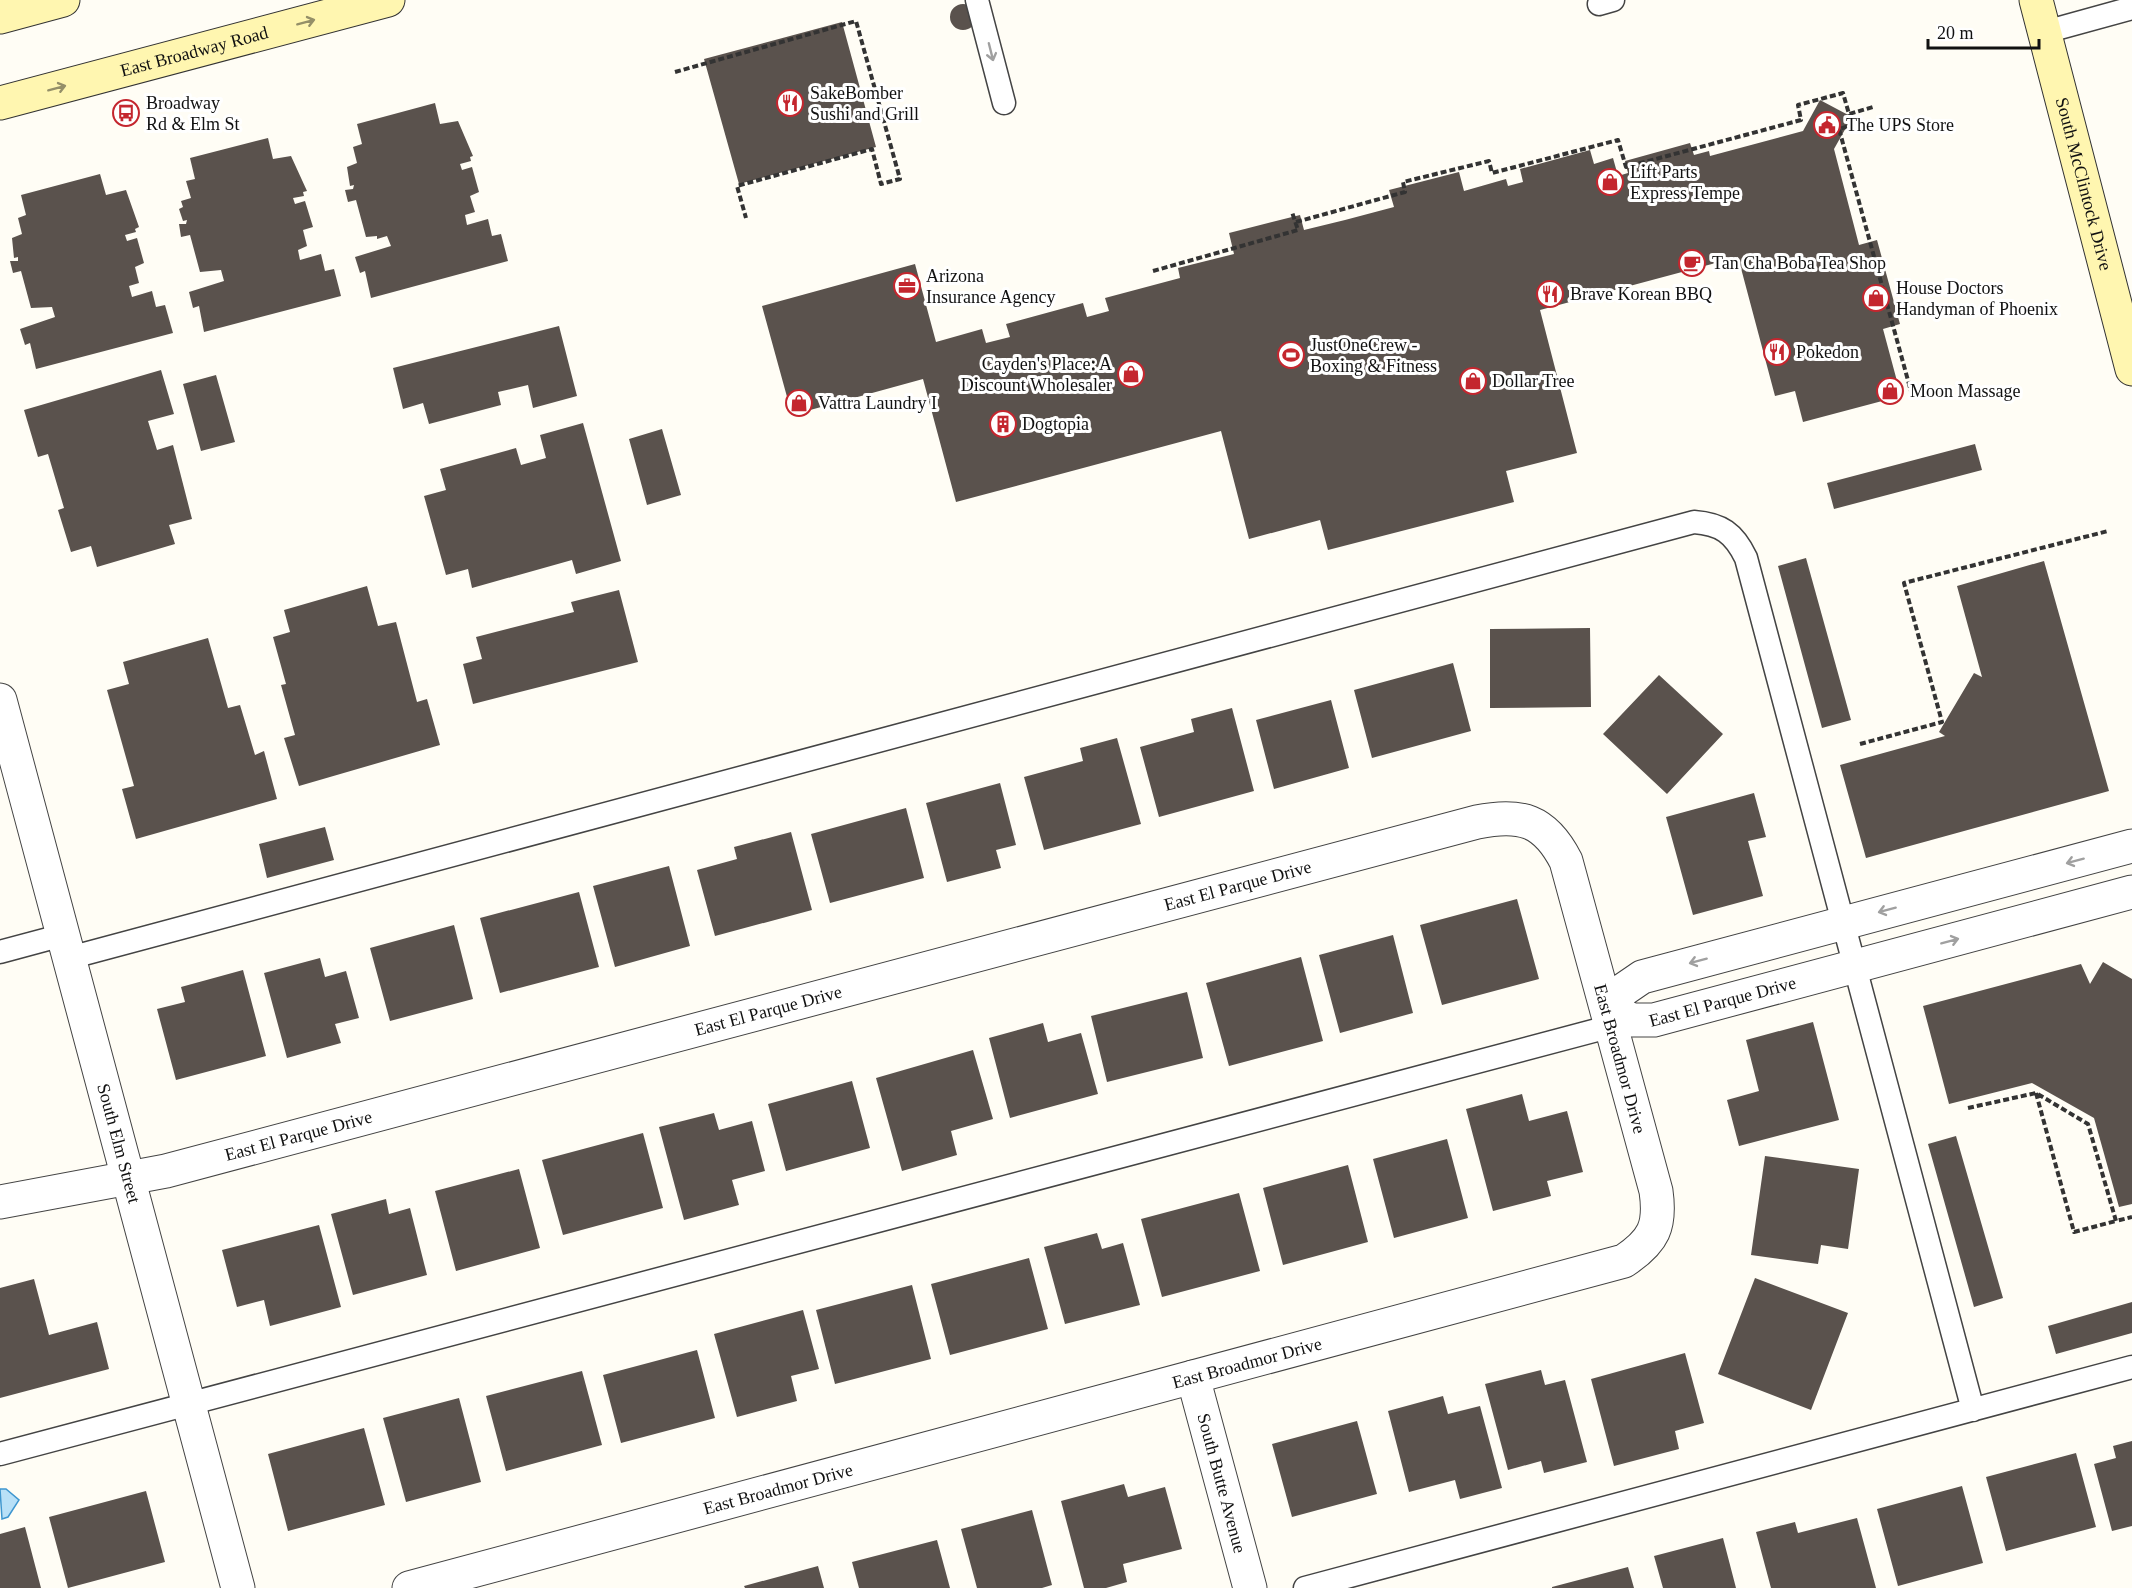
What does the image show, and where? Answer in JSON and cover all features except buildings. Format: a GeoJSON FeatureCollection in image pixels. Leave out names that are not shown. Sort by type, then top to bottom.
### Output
{"type":"FeatureCollection","features":[{"type":"Feature","properties":{"kind":"main road"},"geometry":{"type":"LineString","coordinates":[[0,17],[63,0]]}},
{"type":"Feature","properties":{"kind":"main road","name":"East Broadway Road"},"geometry":{"type":"LineString","coordinates":[[0,103],[388,0]]}},
{"type":"Feature","properties":{"kind":"main road","name":"South McClintock Drive"},"geometry":{"type":"LineString","coordinates":[[2036,0],[2132,369]]}},
{"type":"Feature","properties":{"kind":"street","name":"South Elm Street"},"geometry":{"type":"LineString","coordinates":[[0,702],[238,1588]]}},
{"type":"Feature","properties":{"kind":"street","name":"East El Parque Drive"},"geometry":{"type":"LineString","coordinates":[[0,1202],[129,1179],[1477,822],[1516,818],[1533,823]]}},
{"type":"Feature","properties":{"kind":"street","name":"East Broadmor Drive"},"geometry":{"type":"LineString","coordinates":[[409,1588],[1610,1267],[1639,1252],[1650,1240],[1656,1225],[1658,1208],[1566,861],[1558,844],[1533,823]]}},
{"type":"Feature","properties":{"kind":"street"},"geometry":{"type":"LineString","coordinates":[[1609,1017],[1623,990],[1642,977],[2132,846]]}},
{"type":"Feature","properties":{"kind":"street","name":"East El Parque Drive"},"geometry":{"type":"LineString","coordinates":[[1609,1017],[1654,1020],[2132,892]]}},
{"type":"Feature","properties":{"kind":"street","name":"South Butte Avenue"},"geometry":{"type":"LineString","coordinates":[[1193,1377],[1250,1588]]}},
{"type":"Feature","properties":{"kind":"lane"},"geometry":{"type":"LineString","coordinates":[[977,0],[1004,103]]}},
{"type":"Feature","properties":{"kind":"lane"},"geometry":{"type":"LineString","coordinates":[[2045,32],[2132,8]]}},
{"type":"Feature","properties":{"kind":"lane"},"geometry":{"type":"LineString","coordinates":[[0,952],[66,946],[1694,522],[1712,523],[1727,530],[1738,542],[1746,558],[1841,922],[1973,1410]]}},
{"type":"Feature","properties":{"kind":"lane"},"geometry":{"type":"LineString","coordinates":[[0,1454],[1609,1017]]}},
{"type":"Feature","properties":{"kind":"lane"},"geometry":{"type":"LineString","coordinates":[[1305,1588],[2132,1366]]}},
{"type":"Feature","properties":{"kind":"path"},"geometry":{"type":"LineString","coordinates":[[675,72],[856,21],[900,179],[881,184],[872,149],[737,186],[746,218]]}},
{"type":"Feature","properties":{"kind":"path"},"geometry":{"type":"LineString","coordinates":[[1296,222],[1406,192],[1403,182],[1489,161],[1492,173],[1618,140],[1626,167],[1801,120],[1798,105],[1843,93],[1853,125],[1839,129],[1912,395]]}},
{"type":"Feature","properties":{"kind":"path"},"geometry":{"type":"LineString","coordinates":[[1850,114],[1873,107]]}},
{"type":"Feature","properties":{"kind":"path"},"geometry":{"type":"LineString","coordinates":[[1153,271],[1298,230],[1292,212]]}},
{"type":"Feature","properties":{"kind":"path"},"geometry":{"type":"LineString","coordinates":[[1860,744],[1942,722],[1904,583],[2108,531]]}},
{"type":"Feature","properties":{"kind":"path"},"geometry":{"type":"LineString","coordinates":[[1968,1108],[2036,1093],[2088,1124],[2116,1221]]}},
{"type":"Feature","properties":{"kind":"path"},"geometry":{"type":"LineString","coordinates":[[2036,1093],[2074,1232],[2132,1217]]}},
{"type":"Feature","properties":{"kind":"water"},"geometry":{"type":"Polygon","coordinates":[[[0,1489],[6,1489],[19,1500],[8,1517],[2,1519],[0,1489]]]}},
{"type":"Feature","properties":{"kind":"place","name":"SakeBomber Sushi and Grill"},"geometry":{"type":"Point","coordinates":[790,103]}},
{"type":"Feature","properties":{"kind":"place","name":"Broadway Rd & Elm St"},"geometry":{"type":"Point","coordinates":[126,113]}},
{"type":"Feature","properties":{"kind":"place","name":"The UPS Store"},"geometry":{"type":"Point","coordinates":[1827,125]}},
{"type":"Feature","properties":{"kind":"place","name":"Lift Parts Express Tempe"},"geometry":{"type":"Point","coordinates":[1610,182]}},
{"type":"Feature","properties":{"kind":"place","name":"Tan Cha Boba Tea Shop"},"geometry":{"type":"Point","coordinates":[1692,263]}},
{"type":"Feature","properties":{"kind":"place","name":"Arizona Insurance Agency"},"geometry":{"type":"Point","coordinates":[907,286]}},
{"type":"Feature","properties":{"kind":"place","name":"Brave Korean BBQ"},"geometry":{"type":"Point","coordinates":[1550,294]}},
{"type":"Feature","properties":{"kind":"place","name":"House Doctors Handyman of Phoenix"},"geometry":{"type":"Point","coordinates":[1876,298]}},
{"type":"Feature","properties":{"kind":"place","name":"Pokedon"},"geometry":{"type":"Point","coordinates":[1777,352]}},
{"type":"Feature","properties":{"kind":"place","name":"JustOneCrew - Boxing & Fitness"},"geometry":{"type":"Point","coordinates":[1291,355]}},
{"type":"Feature","properties":{"kind":"place","name":"Cayden's Place: A Discount Wholesaler"},"geometry":{"type":"Point","coordinates":[1131,374]}},
{"type":"Feature","properties":{"kind":"place","name":"Dollar Tree"},"geometry":{"type":"Point","coordinates":[1473,381]}},
{"type":"Feature","properties":{"kind":"place","name":"Moon Massage"},"geometry":{"type":"Point","coordinates":[1890,391]}},
{"type":"Feature","properties":{"kind":"place","name":"Vattra Laundry I"},"geometry":{"type":"Point","coordinates":[799,403]}},
{"type":"Feature","properties":{"kind":"place","name":"Dogtopia"},"geometry":{"type":"Point","coordinates":[1003,424]}}]}
